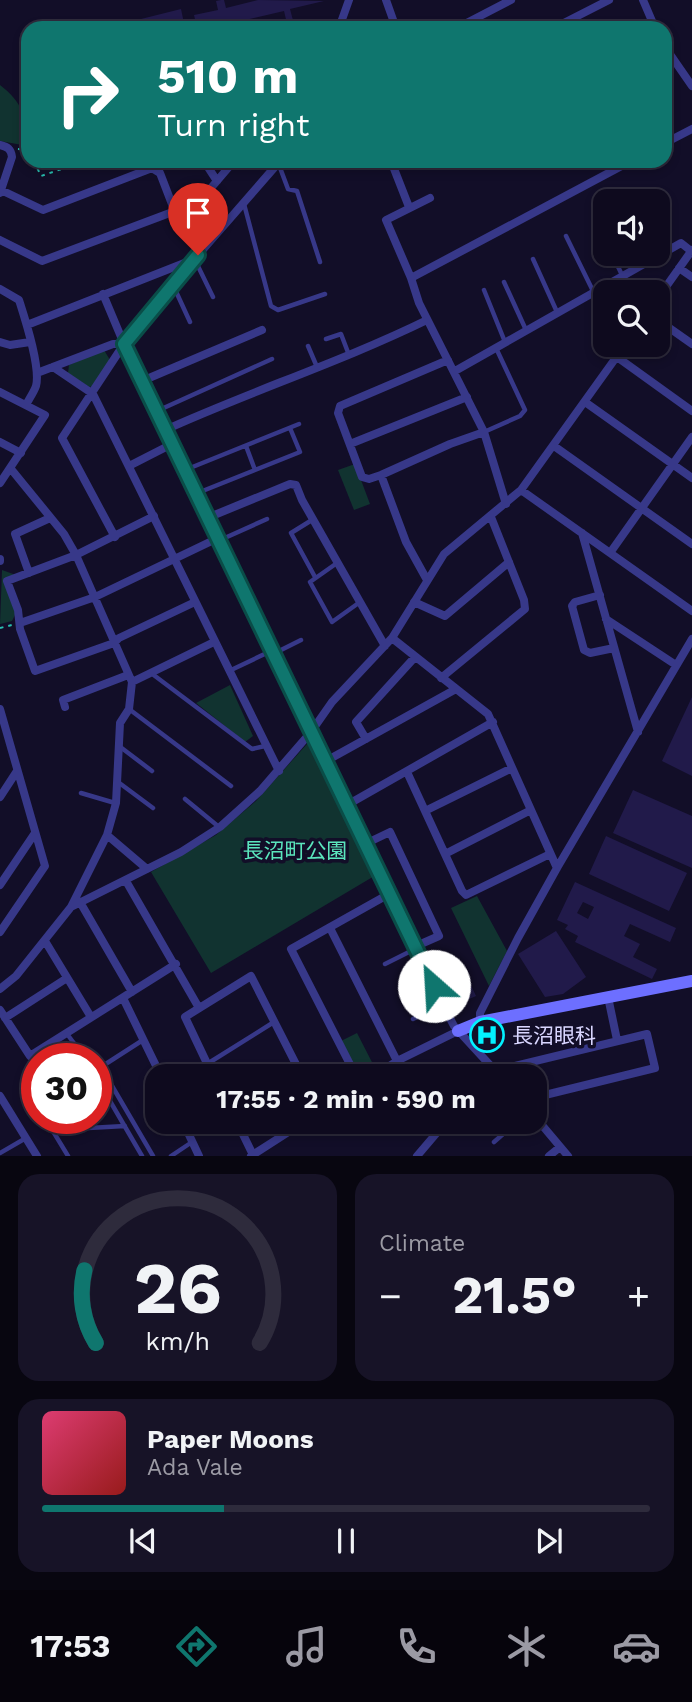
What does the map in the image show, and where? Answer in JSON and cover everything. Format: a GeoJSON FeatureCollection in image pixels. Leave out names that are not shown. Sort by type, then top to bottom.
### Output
{"type":"FeatureCollection","features":[{"type":"Feature","properties":{"kind":"street"},"geometry":{"type":"LineString","coordinates":[[342,21],[349,0]]}},
{"type":"Feature","properties":{"kind":"street"},"geometry":{"type":"LineString","coordinates":[[386,0],[394,21]]}},
{"type":"Feature","properties":{"kind":"street"},"geometry":{"type":"LineString","coordinates":[[470,21],[511,0]]}},
{"type":"Feature","properties":{"kind":"street"},"geometry":{"type":"LineString","coordinates":[[568,21],[609,0]]}},
{"type":"Feature","properties":{"kind":"street"},"geometry":{"type":"LineString","coordinates":[[643,0],[651,21]]}},
{"type":"Feature","properties":{"kind":"street"},"geometry":{"type":"LineString","coordinates":[[672,55],[692,86]]}},
{"type":"Feature","properties":{"kind":"street"},"geometry":{"type":"LineString","coordinates":[[672,62],[676,60]]}},
{"type":"Feature","properties":{"kind":"street"},"geometry":{"type":"LineString","coordinates":[[672,139],[692,129]]}},
{"type":"Feature","properties":{"kind":"street"},"geometry":{"type":"LineString","coordinates":[[0,145],[7,147],[12,157],[1,192],[43,210],[152,168],[160,173],[177,211]]}},
{"type":"Feature","properties":{"kind":"street"},"geometry":{"type":"LineString","coordinates":[[209,168],[217,181]]}},
{"type":"Feature","properties":{"kind":"street"},"geometry":{"type":"LineString","coordinates":[[0,240],[42,261],[198,202],[228,168]]}},
{"type":"Feature","properties":{"kind":"street"},"geometry":{"type":"LineString","coordinates":[[114,537],[62,438],[124,344],[274,168]]}},
{"type":"Feature","properties":{"kind":"street"},"geometry":{"type":"LineString","coordinates":[[394,168],[409,207]]}},
{"type":"Feature","properties":{"kind":"street"},"geometry":{"type":"LineString","coordinates":[[411,278],[618,168]]}},
{"type":"Feature","properties":{"kind":"street"},"geometry":{"type":"LineString","coordinates":[[430,198],[386,220],[427,320],[484,432],[506,504]]}},
{"type":"Feature","properties":{"kind":"street"},"geometry":{"type":"LineString","coordinates":[[670,249],[681,243],[692,251],[670,281]]}},
{"type":"Feature","properties":{"kind":"street"},"geometry":{"type":"LineString","coordinates":[[27,325],[196,257]]}},
{"type":"Feature","properties":{"kind":"street"},"geometry":{"type":"LineString","coordinates":[[614,280],[638,266]]}},
{"type":"Feature","properties":{"kind":"street"},"geometry":{"type":"LineString","coordinates":[[679,268],[692,277]]}},
{"type":"Feature","properties":{"kind":"street"},"geometry":{"type":"LineString","coordinates":[[0,289],[19,300],[27,325],[37,373],[36,387],[26,405]]}},
{"type":"Feature","properties":{"kind":"street"},"geometry":{"type":"LineString","coordinates":[[454,371],[593,293]]}},
{"type":"Feature","properties":{"kind":"street"},"geometry":{"type":"LineString","coordinates":[[103,294],[184,471],[443,1005],[458,1031],[488,1064]]}},
{"type":"Feature","properties":{"kind":"street"},"geometry":{"type":"LineString","coordinates":[[165,430],[234,398],[370,348],[427,320]]}},
{"type":"Feature","properties":{"kind":"street"},"geometry":{"type":"LineString","coordinates":[[670,328],[692,344]]}},
{"type":"Feature","properties":{"kind":"street"},"geometry":{"type":"LineString","coordinates":[[142,382],[262,330]]}},
{"type":"Feature","properties":{"kind":"street"},"geometry":{"type":"LineString","coordinates":[[0,342],[10,345],[30,342]]}},
{"type":"Feature","properties":{"kind":"street"},"geometry":{"type":"LineString","coordinates":[[37,373],[113,344],[124,344]]}},
{"type":"Feature","properties":{"kind":"street"},"geometry":{"type":"LineString","coordinates":[[71,907],[181,852],[220,827],[244,807],[279,771],[332,702],[392,638],[444,554],[521,490],[617,357],[692,411]]}},
{"type":"Feature","properties":{"kind":"street"},"geometry":{"type":"LineString","coordinates":[[449,360],[340,406],[338,413],[362,477],[369,479],[381,475],[484,432]]}},
{"type":"Feature","properties":{"kind":"street"},"geometry":{"type":"LineString","coordinates":[[53,367],[93,394],[279,771]]}},
{"type":"Feature","properties":{"kind":"street"},"geometry":{"type":"LineString","coordinates":[[0,392],[45,415],[0,483]]}},
{"type":"Feature","properties":{"kind":"street"},"geometry":{"type":"LineString","coordinates":[[350,444],[467,397]]}},
{"type":"Feature","properties":{"kind":"street"},"geometry":{"type":"LineString","coordinates":[[585,402],[692,478]]}},
{"type":"Feature","properties":{"kind":"street"},"geometry":{"type":"LineString","coordinates":[[610,553],[692,437]]}},
{"type":"Feature","properties":{"kind":"street"},"geometry":{"type":"LineString","coordinates":[[0,442],[20,453]]}},
{"type":"Feature","properties":{"kind":"street"},"geometry":{"type":"LineString","coordinates":[[129,466],[172,444]]}},
{"type":"Feature","properties":{"kind":"street"},"geometry":{"type":"LineString","coordinates":[[554,446],[692,544]]}},
{"type":"Feature","properties":{"kind":"street"},"geometry":{"type":"LineString","coordinates":[[0,989],[16,976],[71,907],[107,835],[116,803],[120,723],[129,709],[130,679],[76,555],[64,534],[11,469]]}},
{"type":"Feature","properties":{"kind":"street"},"geometry":{"type":"LineString","coordinates":[[381,475],[406,542],[427,580]]}},
{"type":"Feature","properties":{"kind":"street"},"geometry":{"type":"LineString","coordinates":[[207,517],[294,483],[385,646]]}},
{"type":"Feature","properties":{"kind":"street"},"geometry":{"type":"LineString","coordinates":[[521,490],[692,611]]}},
{"type":"Feature","properties":{"kind":"street"},"geometry":{"type":"LineString","coordinates":[[153,516],[76,555],[8,581],[35,671],[114,643],[119,638],[195,602]]}},
{"type":"Feature","properties":{"kind":"street"},"geometry":{"type":"LineString","coordinates":[[441,678],[524,612],[524,600],[491,517]]}},
{"type":"Feature","properties":{"kind":"street"},"geometry":{"type":"LineString","coordinates":[[29,573],[15,534],[50,518]]}},
{"type":"Feature","properties":{"kind":"street"},"geometry":{"type":"LineString","coordinates":[[582,534],[638,732]]}},
{"type":"Feature","properties":{"kind":"street"},"geometry":{"type":"LineString","coordinates":[[20,623],[95,597],[217,540]]}},
{"type":"Feature","properties":{"kind":"street"},"geometry":{"type":"LineString","coordinates":[[414,602],[445,616],[509,562]]}},
{"type":"Feature","properties":{"kind":"street"},"geometry":{"type":"LineString","coordinates":[[600,595],[575,602],[572,606],[584,650],[590,653],[614,648]]}},
{"type":"Feature","properties":{"kind":"street"},"geometry":{"type":"LineString","coordinates":[[606,619],[676,665]]}},
{"type":"Feature","properties":{"kind":"street"},"geometry":{"type":"LineString","coordinates":[[392,638],[483,710],[493,722],[557,868]]}},
{"type":"Feature","properties":{"kind":"street"},"geometry":{"type":"LineString","coordinates":[[480,1022],[480,1013],[518,938],[692,639]]}},
{"type":"Feature","properties":{"kind":"street"},"geometry":{"type":"LineString","coordinates":[[65,707],[63,700],[150,673],[214,642]]}},
{"type":"Feature","properties":{"kind":"street"},"geometry":{"type":"LineString","coordinates":[[366,739],[356,722],[415,657]]}},
{"type":"Feature","properties":{"kind":"street"},"geometry":{"type":"LineString","coordinates":[[326,761],[456,689]]}},
{"type":"Feature","properties":{"kind":"street"},"geometry":{"type":"LineString","coordinates":[[0,711],[45,866],[0,933]]}},
{"type":"Feature","properties":{"kind":"street"},"geometry":{"type":"LineString","coordinates":[[347,805],[493,722]]}},
{"type":"Feature","properties":{"kind":"street"},"geometry":{"type":"LineString","coordinates":[[425,811],[512,768]]}},
{"type":"Feature","properties":{"kind":"street"},"geometry":{"type":"LineString","coordinates":[[0,797],[17,772]]}},
{"type":"Feature","properties":{"kind":"street"},"geometry":{"type":"LineString","coordinates":[[407,772],[444,854],[466,895],[550,854]]}},
{"type":"Feature","properties":{"kind":"street"},"geometry":{"type":"LineString","coordinates":[[444,854],[531,810]]}},
{"type":"Feature","properties":{"kind":"street"},"geometry":{"type":"LineString","coordinates":[[365,844],[390,832],[439,936],[415,948]]}},
{"type":"Feature","properties":{"kind":"street"},"geometry":{"type":"LineString","coordinates":[[0,886],[35,833]]}},
{"type":"Feature","properties":{"kind":"street"},"geometry":{"type":"LineString","coordinates":[[107,835],[147,869]]}},
{"type":"Feature","properties":{"kind":"street"},"geometry":{"type":"LineString","coordinates":[[126,881],[199,1008]]}},
{"type":"Feature","properties":{"kind":"street"},"geometry":{"type":"LineString","coordinates":[[350,1064],[291,949],[389,894]]}},
{"type":"Feature","properties":{"kind":"street"},"geometry":{"type":"LineString","coordinates":[[80,902],[132,992]]}},
{"type":"Feature","properties":{"kind":"street"},"geometry":{"type":"LineString","coordinates":[[330,928],[397,1061]]}},
{"type":"Feature","properties":{"kind":"street"},"geometry":{"type":"LineString","coordinates":[[45,942],[92,1017]]}},
{"type":"Feature","properties":{"kind":"street"},"geometry":{"type":"LineString","coordinates":[[67,978],[3,1014],[30,1056],[176,964]]}},
{"type":"Feature","properties":{"kind":"street"},"geometry":{"type":"LineString","coordinates":[[207,1064],[185,1017],[251,976],[296,1064]]}},
{"type":"Feature","properties":{"kind":"street"},"geometry":{"type":"LineString","coordinates":[[392,1064],[480,1022],[692,981]]}},
{"type":"Feature","properties":{"kind":"street"},"geometry":{"type":"LineString","coordinates":[[608,997],[617,1040]]}},
{"type":"Feature","properties":{"kind":"street"},"geometry":{"type":"LineString","coordinates":[[122,998],[154,1064]]}},
{"type":"Feature","properties":{"kind":"street"},"geometry":{"type":"LineString","coordinates":[[532,1064],[647,1034],[655,1068],[547,1095]]}},
{"type":"Feature","properties":{"kind":"street"},"geometry":{"type":"LineString","coordinates":[[1,1098],[37,1156]]}},
{"type":"Feature","properties":{"kind":"street"},"geometry":{"type":"LineString","coordinates":[[547,1131],[568,1156]]}},
{"type":"Feature","properties":{"kind":"street"},"geometry":{"type":"LineString","coordinates":[[188,1134],[199,1156]]}},
{"type":"Feature","properties":{"kind":"street"},"geometry":{"type":"LineString","coordinates":[[242,1134],[252,1155],[285,1134]]}},
{"type":"Feature","properties":{"kind":"street"},"geometry":{"type":"LineString","coordinates":[[417,1156],[436,1134]]}},
{"type":"Feature","properties":{"kind":"street"},"geometry":{"type":"LineString","coordinates":[[550,1156],[560,1147]]}},
{"type":"Feature","properties":{"kind":"lane"},"geometry":{"type":"LineString","coordinates":[[281,168],[288,188],[297,191],[320,262]]}},
{"type":"Feature","properties":{"kind":"lane"},"geometry":{"type":"LineString","coordinates":[[244,204],[271,306],[278,310],[326,294]]}},
{"type":"Feature","properties":{"kind":"lane"},"geometry":{"type":"LineString","coordinates":[[566,236],[593,290]]}},
{"type":"Feature","properties":{"kind":"lane"},"geometry":{"type":"LineString","coordinates":[[196,257],[212,297]]}},
{"type":"Feature","properties":{"kind":"lane"},"geometry":{"type":"LineString","coordinates":[[533,259],[557,312]]}},
{"type":"Feature","properties":{"kind":"lane"},"geometry":{"type":"LineString","coordinates":[[618,266],[622,275]]}},
{"type":"Feature","properties":{"kind":"lane"},"geometry":{"type":"LineString","coordinates":[[504,282],[526,331]]}},
{"type":"Feature","properties":{"kind":"lane"},"geometry":{"type":"LineString","coordinates":[[172,285],[190,322]]}},
{"type":"Feature","properties":{"kind":"lane"},"geometry":{"type":"LineString","coordinates":[[484,290],[506,343]]}},
{"type":"Feature","properties":{"kind":"lane"},"geometry":{"type":"LineString","coordinates":[[326,339],[341,334],[349,355]]}},
{"type":"Feature","properties":{"kind":"lane"},"geometry":{"type":"LineString","coordinates":[[308,346],[317,367]]}},
{"type":"Feature","properties":{"kind":"lane"},"geometry":{"type":"LineString","coordinates":[[484,432],[520,416],[525,410],[496,348]]}},
{"type":"Feature","properties":{"kind":"lane"},"geometry":{"type":"LineString","coordinates":[[156,411],[272,359]]}},
{"type":"Feature","properties":{"kind":"lane"},"geometry":{"type":"LineString","coordinates":[[184,471],[299,424]]}},
{"type":"Feature","properties":{"kind":"lane"},"geometry":{"type":"LineString","coordinates":[[195,494],[300,452],[290,428]]}},
{"type":"Feature","properties":{"kind":"lane"},"geometry":{"type":"LineString","coordinates":[[246,446],[255,470]]}},
{"type":"Feature","properties":{"kind":"lane"},"geometry":{"type":"LineString","coordinates":[[217,540],[267,519]]}},
{"type":"Feature","properties":{"kind":"lane"},"geometry":{"type":"LineString","coordinates":[[313,520],[291,533],[315,577]]}},
{"type":"Feature","properties":{"kind":"lane"},"geometry":{"type":"LineString","coordinates":[[338,562],[310,582],[332,622],[360,602]]}},
{"type":"Feature","properties":{"kind":"lane"},"geometry":{"type":"LineString","coordinates":[[228,671],[301,640]]}},
{"type":"Feature","properties":{"kind":"lane"},"geometry":{"type":"LineString","coordinates":[[150,673],[252,749],[265,746]]}},
{"type":"Feature","properties":{"kind":"lane"},"geometry":{"type":"LineString","coordinates":[[129,709],[231,786]]}},
{"type":"Feature","properties":{"kind":"lane"},"geometry":{"type":"LineString","coordinates":[[119,745],[152,771]]}},
{"type":"Feature","properties":{"kind":"lane"},"geometry":{"type":"LineString","coordinates":[[118,782],[153,808]]}},
{"type":"Feature","properties":{"kind":"lane"},"geometry":{"type":"LineString","coordinates":[[80,793],[116,803]]}},
{"type":"Feature","properties":{"kind":"lane"},"geometry":{"type":"LineString","coordinates":[[185,799],[220,827]]}},
{"type":"Feature","properties":{"kind":"lane"},"geometry":{"type":"LineString","coordinates":[[385,964],[415,948]]}},
{"type":"Feature","properties":{"kind":"lane"},"geometry":{"type":"LineString","coordinates":[[413,1019],[443,1005]]}},
{"type":"Feature","properties":{"kind":"lane"},"geometry":{"type":"LineString","coordinates":[[207,1064],[275,1022]]}},
{"type":"Feature","properties":{"kind":"lane"},"geometry":{"type":"LineString","coordinates":[[67,1033],[74,1043]]}},
{"type":"Feature","properties":{"kind":"lane"},"geometry":{"type":"LineString","coordinates":[[143,1040],[101,1067],[153,1156]]}},
{"type":"Feature","properties":{"kind":"lane"},"geometry":{"type":"LineString","coordinates":[[112,1106],[142,1156]]}},
{"type":"Feature","properties":{"kind":"lane"},"geometry":{"type":"LineString","coordinates":[[112,1127],[125,1126]]}},
{"type":"Feature","properties":{"kind":"lane"},"geometry":{"type":"LineString","coordinates":[[54,1134],[68,1156]]}},
{"type":"Feature","properties":{"kind":"lane"},"geometry":{"type":"LineString","coordinates":[[494,1142],[503,1134]]}},
{"type":"Feature","properties":{"kind":"lane"},"geometry":{"type":"LineString","coordinates":[[0,1153],[26,1138]]}},
{"type":"Feature","properties":{"kind":"lane"},"geometry":{"type":"LineString","coordinates":[[171,1156],[192,1142]]}},
{"type":"Feature","properties":{"kind":"path"},"geometry":{"type":"LineString","coordinates":[[37,168],[41,176],[64,168]]}},
{"type":"Feature","properties":{"kind":"path"},"geometry":{"type":"LineString","coordinates":[[177,211],[196,257]]}},
{"type":"Feature","properties":{"kind":"path"},"geometry":{"type":"LineString","coordinates":[[0,628],[20,623]]}},
{"type":"Feature","properties":{"kind":"green space"},"geometry":{"type":"Polygon","coordinates":[[[0,85],[21,109],[21,145],[0,141],[0,85]]]}},
{"type":"Feature","properties":{"kind":"green space"},"geometry":{"type":"Polygon","coordinates":[[[104,350],[110,360],[94,386],[89,387],[68,373],[69,365],[104,350]]]}},
{"type":"Feature","properties":{"kind":"green space"},"geometry":{"type":"Polygon","coordinates":[[[355,464],[370,504],[354,510],[338,470],[355,464]]]}},
{"type":"Feature","properties":{"kind":"green space"},"geometry":{"type":"Polygon","coordinates":[[[2,570],[16,575],[4,579],[16,613],[12,621],[0,624],[2,570]]]}},
{"type":"Feature","properties":{"kind":"green space"},"geometry":{"type":"Polygon","coordinates":[[[230,685],[253,736],[245,742],[196,703],[230,685]]]}},
{"type":"Feature","properties":{"kind":"green space","name":"長沼町公園"},"geometry":{"type":"Polygon","coordinates":[[[307,744],[313,744],[376,875],[211,973],[151,872],[216,835],[256,801],[307,744]]]}},
{"type":"Feature","properties":{"kind":"green space"},"geometry":{"type":"Polygon","coordinates":[[[477,896],[507,951],[489,986],[451,908],[477,896]]]}},
{"type":"Feature","properties":{"kind":"green space"},"geometry":{"type":"Polygon","coordinates":[[[357,1033],[373,1064],[353,1064],[341,1041],[357,1033]]]}},
{"type":"Feature","properties":{"kind":"building"},"geometry":{"type":"Polygon","coordinates":[[[224,0],[226,8],[258,0],[324,1],[290,9],[293,21],[286,21],[284,11],[241,21],[195,21],[194,15],[218,10],[216,1],[224,0]]]}},
{"type":"Feature","properties":{"kind":"building"},"geometry":{"type":"Polygon","coordinates":[[[181,9],[184,21],[133,21],[181,9]]]}},
{"type":"Feature","properties":{"kind":"building"},"geometry":{"type":"Polygon","coordinates":[[[692,697],[692,776],[662,761],[692,697]]]}},
{"type":"Feature","properties":{"kind":"building"},"geometry":{"type":"Polygon","coordinates":[[[633,790],[692,816],[692,868],[613,833],[633,790]]]}},
{"type":"Feature","properties":{"kind":"building"},"geometry":{"type":"Polygon","coordinates":[[[606,836],[687,873],[669,911],[589,874],[606,836]]]}},
{"type":"Feature","properties":{"kind":"building"},"geometry":{"type":"Polygon","coordinates":[[[575,882],[676,928],[670,942],[630,924],[624,936],[640,944],[633,957],[657,969],[652,979],[575,942],[578,936],[565,929],[568,925],[557,920],[575,882]],[[583,902],[577,913],[588,919],[594,907],[583,902]]]}},
{"type":"Feature","properties":{"kind":"building"},"geometry":{"type":"Polygon","coordinates":[[[556,931],[586,977],[563,994],[545,997],[518,954],[556,931]]]}},
{"type":"Feature","properties":{"kind":"building"},"geometry":{"type":"Polygon","coordinates":[[[467,977],[476,996],[452,1007],[443,988],[467,977]]]}},
{"type":"Feature","properties":{"kind":"place","name":"長沼眼科"},"geometry":{"type":"Point","coordinates":[487,1035]}},
{"type":"Feature","properties":{"kind":"route"},"geometry":{"type":"LineString","coordinates":[[198,255],[124,344],[434,986]]}}]}
